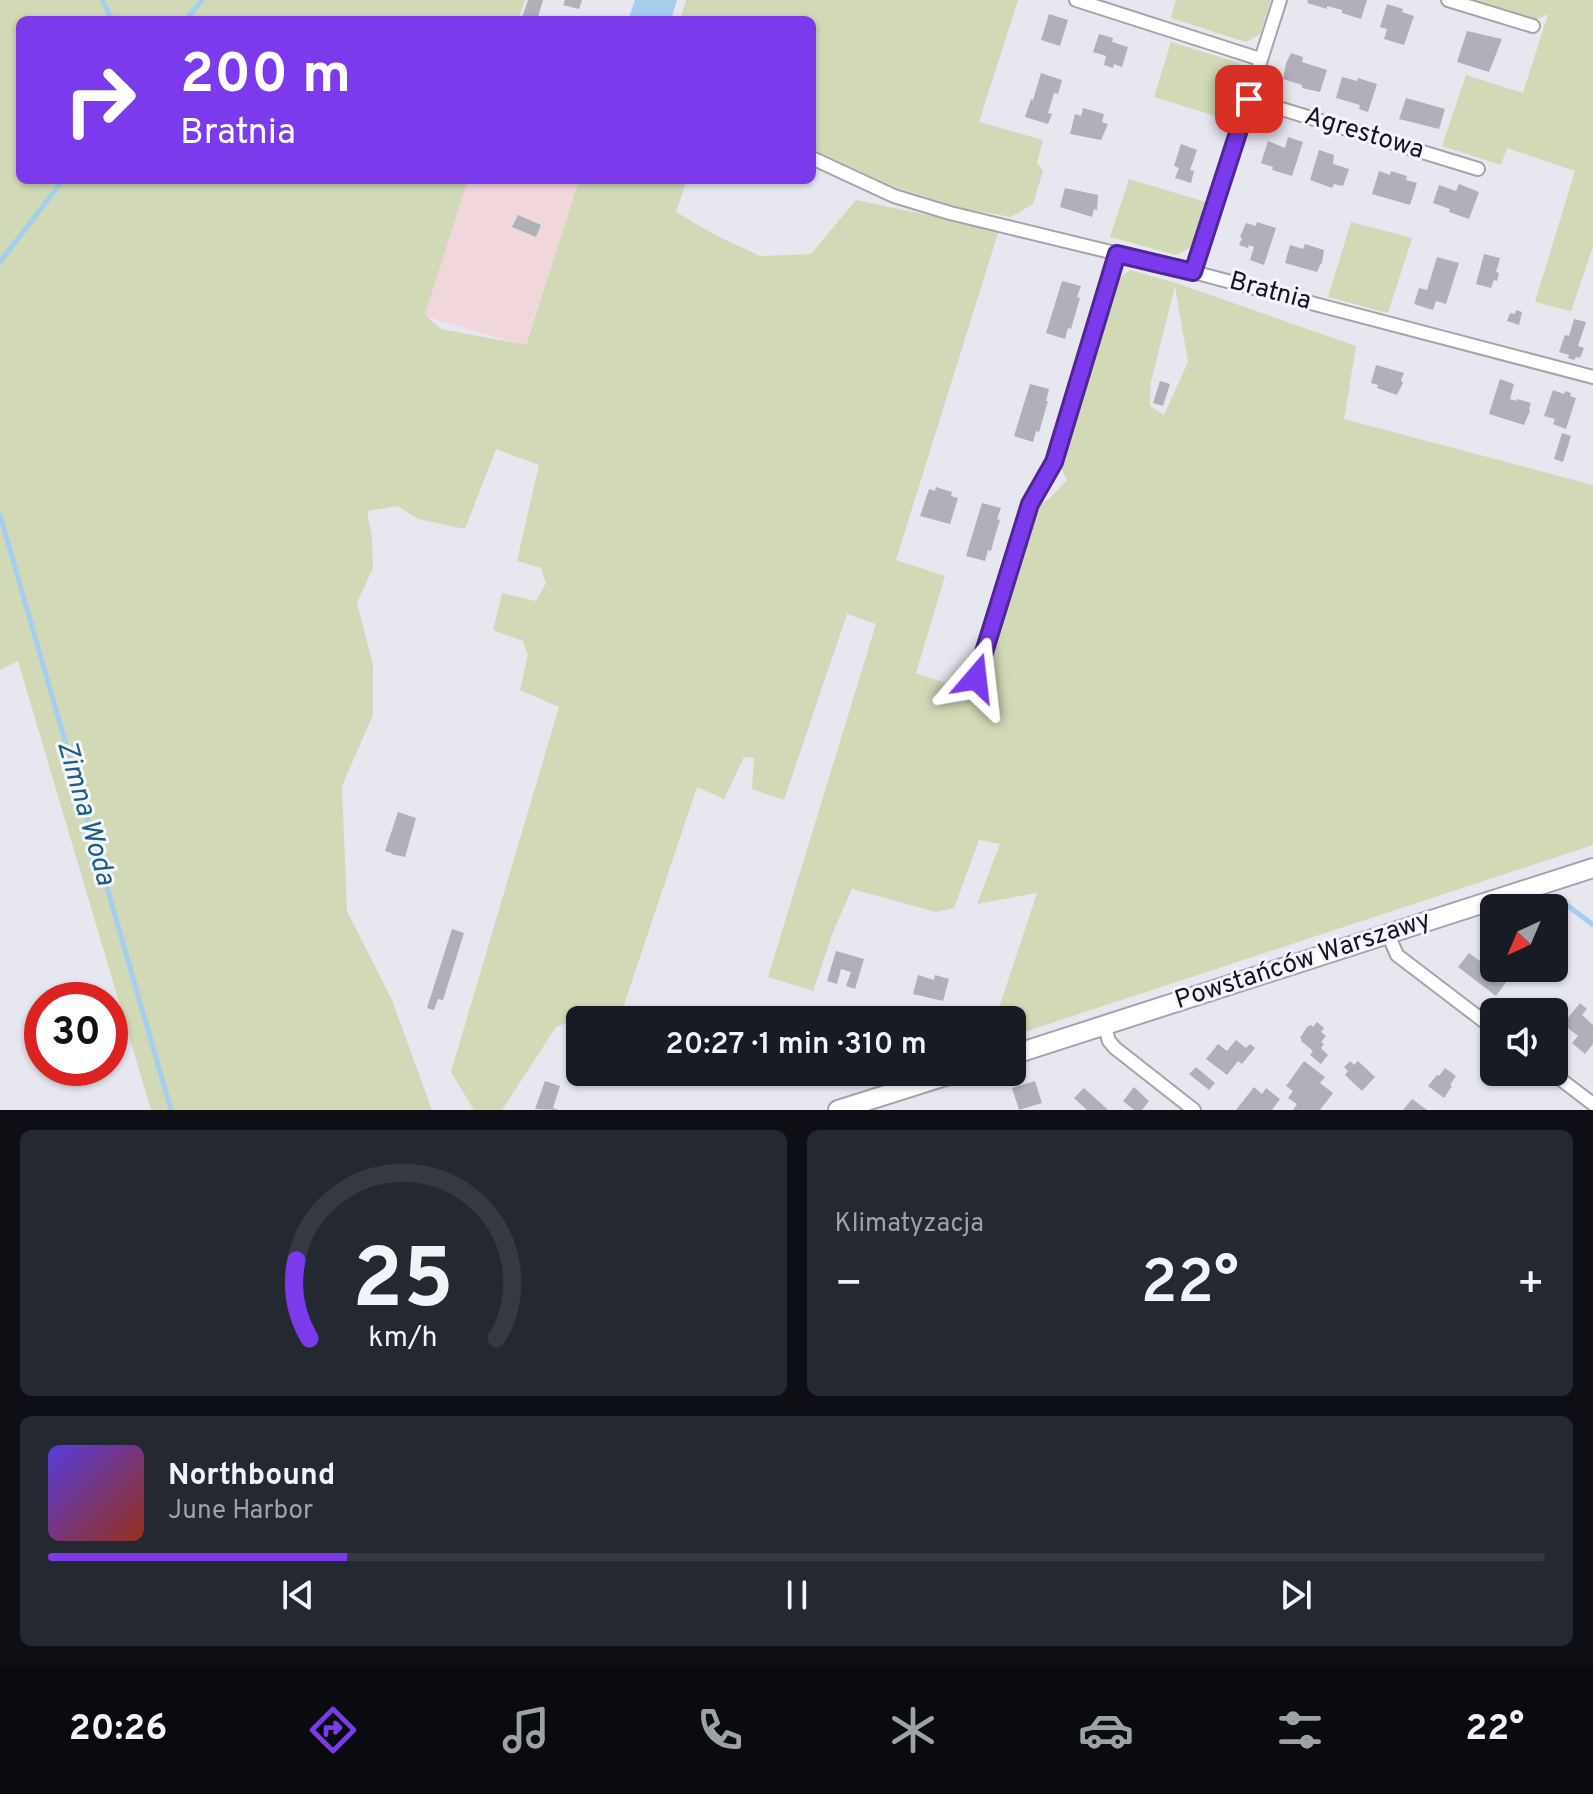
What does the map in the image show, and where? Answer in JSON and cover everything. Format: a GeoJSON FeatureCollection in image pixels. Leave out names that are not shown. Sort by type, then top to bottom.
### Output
{"type":"FeatureCollection","features":[{"type":"Feature","properties":{"kind":"street"},"geometry":{"type":"LineString","coordinates":[[1076,0],[1260,59]]}},
{"type":"Feature","properties":{"kind":"street"},"geometry":{"type":"LineString","coordinates":[[1193,272],[1280,0]]}},
{"type":"Feature","properties":{"kind":"street"},"geometry":{"type":"LineString","coordinates":[[1448,0],[1533,26]]}},
{"type":"Feature","properties":{"kind":"street","name":"Agrestowa"},"geometry":{"type":"LineString","coordinates":[[1249,99],[1478,169]]}},
{"type":"Feature","properties":{"kind":"street","name":"Bratnia"},"geometry":{"type":"LineString","coordinates":[[816,160],[894,196],[950,213],[1193,272],[1593,377]]}},
{"type":"Feature","properties":{"kind":"street"},"geometry":{"type":"LineString","coordinates":[[976,678],[1030,504],[1054,462],[1117,254]]}},
{"type":"Feature","properties":{"kind":"street","name":"Powstańców Warszawy"},"geometry":{"type":"LineString","coordinates":[[1026,1050],[1593,868]]}},
{"type":"Feature","properties":{"kind":"street"},"geometry":{"type":"LineString","coordinates":[[1388,934],[1397,955],[1480,1018]]}},
{"type":"Feature","properties":{"kind":"street"},"geometry":{"type":"LineString","coordinates":[[1104,1025],[1113,1046],[1194,1110]]}},
{"type":"Feature","properties":{"kind":"street"},"geometry":{"type":"LineString","coordinates":[[1568,1085],[1593,1104]]}},
{"type":"Feature","properties":{"kind":"street"},"geometry":{"type":"LineString","coordinates":[[838,1110],[869,1105],[920,1086]]}},
{"type":"Feature","properties":{"kind":"shaded area"},"geometry":{"type":"Polygon","coordinates":[[[467,184],[578,184],[525,346],[425,316],[467,184]]]}},
{"type":"Feature","properties":{"kind":"green space"},"geometry":{"type":"Polygon","coordinates":[[[0,0],[525,0],[519,16],[16,16],[16,184],[467,184],[425,315],[441,329],[526,345],[578,184],[686,184],[676,212],[760,256],[811,254],[856,200],[999,230],[896,560],[945,576],[916,673],[954,686],[968,679],[982,682],[1035,507],[1049,499],[1067,480],[1060,466],[1117,280],[1130,270],[1356,346],[1344,419],[1593,485],[1593,845],[1026,1031],[1026,1006],[1000,1006],[1037,893],[977,904],[1000,844],[979,840],[954,908],[936,912],[852,889],[813,991],[768,977],[876,624],[847,614],[784,800],[752,789],[754,758],[744,757],[724,799],[697,787],[624,1006],[566,1006],[566,1023],[556,1027],[502,1110],[474,1110],[451,1072],[559,707],[520,690],[528,655],[523,641],[493,630],[502,593],[536,601],[546,583],[541,568],[517,561],[539,465],[496,449],[465,529],[418,519],[398,506],[367,511],[373,568],[357,603],[373,665],[373,715],[342,786],[347,911],[392,1000],[432,1110],[151,1110],[128,1032],[128,982],[113,982],[18,661],[0,670],[0,0]],[[1175,286],[1151,381],[1150,406],[1164,415],[1188,362],[1175,286]]]}},
{"type":"Feature","properties":{"kind":"green space"},"geometry":{"type":"Polygon","coordinates":[[[686,0],[1018,0],[979,122],[1043,140],[1037,163],[1043,171],[1033,204],[1011,217],[961,208],[892,186],[816,151],[816,16],[681,16],[686,0]]]}},
{"type":"Feature","properties":{"kind":"green space"},"geometry":{"type":"Polygon","coordinates":[[[1176,0],[1271,0],[1260,34],[1246,42],[1171,18],[1176,0]]]}},
{"type":"Feature","properties":{"kind":"green space"},"geometry":{"type":"Polygon","coordinates":[[[1470,0],[1593,0],[1593,247],[1571,311],[1535,302],[1575,171],[1507,148],[1501,165],[1442,146],[1466,75],[1523,93],[1548,14],[1536,20],[1470,0]]]}},
{"type":"Feature","properties":{"kind":"green space"},"geometry":{"type":"Polygon","coordinates":[[[1171,42],[1239,63],[1246,77],[1232,121],[1154,97],[1171,42]]]}},
{"type":"Feature","properties":{"kind":"green space"},"geometry":{"type":"Polygon","coordinates":[[[1129,179],[1206,202],[1192,247],[1176,255],[1110,237],[1129,179]]]}},
{"type":"Feature","properties":{"kind":"green space"},"geometry":{"type":"Polygon","coordinates":[[[1351,222],[1412,238],[1388,313],[1328,297],[1351,222]]]}},
{"type":"Feature","properties":{"kind":"water"},"geometry":{"type":"Polygon","coordinates":[[[635,0],[677,0],[672,16],[629,16],[635,0]]]}},
{"type":"Feature","properties":{"kind":"building"},"geometry":{"type":"Polygon","coordinates":[[[528,0],[543,0],[538,16],[522,16],[528,0]]]}},
{"type":"Feature","properties":{"kind":"building"},"geometry":{"type":"Polygon","coordinates":[[[565,0],[582,0],[579,9],[563,5],[565,0]]]}},
{"type":"Feature","properties":{"kind":"building"},"geometry":{"type":"Polygon","coordinates":[[[1308,0],[1367,0],[1361,19],[1342,13],[1342,10],[1307,3],[1308,0]]]}},
{"type":"Feature","properties":{"kind":"building"},"geometry":{"type":"Polygon","coordinates":[[[1387,4],[1414,16],[1404,45],[1384,39],[1387,29],[1380,27],[1387,4]]]}},
{"type":"Feature","properties":{"kind":"building"},"geometry":{"type":"Polygon","coordinates":[[[1049,14],[1068,20],[1060,46],[1041,40],[1049,14]]]}},
{"type":"Feature","properties":{"kind":"building"},"geometry":{"type":"Polygon","coordinates":[[[1467,31],[1502,39],[1489,72],[1457,62],[1467,31]]]}},
{"type":"Feature","properties":{"kind":"building"},"geometry":{"type":"Polygon","coordinates":[[[1099,34],[1128,47],[1122,67],[1104,65],[1106,56],[1093,52],[1099,34]]]}},
{"type":"Feature","properties":{"kind":"building"},"geometry":{"type":"Polygon","coordinates":[[[1291,53],[1303,57],[1302,62],[1327,70],[1320,92],[1283,79],[1291,53]]]}},
{"type":"Feature","properties":{"kind":"building"},"geometry":{"type":"Polygon","coordinates":[[[1041,73],[1062,80],[1058,94],[1054,93],[1048,124],[1025,117],[1041,73]]]}},
{"type":"Feature","properties":{"kind":"building"},"geometry":{"type":"Polygon","coordinates":[[[1342,77],[1377,84],[1368,112],[1359,109],[1360,105],[1336,98],[1342,77]]]}},
{"type":"Feature","properties":{"kind":"building"},"geometry":{"type":"Polygon","coordinates":[[[1406,98],[1445,109],[1439,129],[1399,119],[1406,98]]]}},
{"type":"Feature","properties":{"kind":"building"},"geometry":{"type":"Polygon","coordinates":[[[1083,108],[1104,114],[1102,122],[1108,124],[1101,140],[1070,134],[1075,114],[1081,116],[1083,108]]]}},
{"type":"Feature","properties":{"kind":"building"},"geometry":{"type":"Polygon","coordinates":[[[1288,137],[1303,142],[1292,176],[1261,163],[1268,141],[1285,148],[1288,137]]]}},
{"type":"Feature","properties":{"kind":"building"},"geometry":{"type":"Polygon","coordinates":[[[1181,144],[1197,150],[1190,170],[1194,171],[1191,183],[1175,178],[1179,168],[1174,166],[1181,144]]]}},
{"type":"Feature","properties":{"kind":"building"},"geometry":{"type":"Polygon","coordinates":[[[1319,150],[1334,155],[1333,164],[1349,169],[1343,186],[1334,184],[1332,188],[1310,180],[1319,150]]]}},
{"type":"Feature","properties":{"kind":"building"},"geometry":{"type":"Polygon","coordinates":[[[1379,171],[1407,176],[1406,180],[1417,183],[1410,205],[1372,194],[1379,171]]]}},
{"type":"Feature","properties":{"kind":"building"},"geometry":{"type":"Polygon","coordinates":[[[1459,184],[1479,192],[1469,219],[1433,203],[1439,185],[1456,191],[1459,184]]]}},
{"type":"Feature","properties":{"kind":"building"},"geometry":{"type":"Polygon","coordinates":[[[1065,188],[1098,195],[1097,210],[1094,209],[1092,217],[1060,207],[1065,188]]]}},
{"type":"Feature","properties":{"kind":"building"},"geometry":{"type":"Polygon","coordinates":[[[518,215],[541,225],[536,237],[512,227],[518,215]]]}},
{"type":"Feature","properties":{"kind":"building"},"geometry":{"type":"Polygon","coordinates":[[[1257,222],[1276,228],[1264,265],[1250,260],[1254,247],[1239,245],[1246,223],[1256,226],[1257,222]]]}},
{"type":"Feature","properties":{"kind":"building"},"geometry":{"type":"Polygon","coordinates":[[[1305,244],[1324,250],[1317,272],[1285,263],[1290,245],[1303,249],[1305,244]]]}},
{"type":"Feature","properties":{"kind":"building"},"geometry":{"type":"Polygon","coordinates":[[[1484,254],[1500,258],[1497,281],[1494,280],[1491,288],[1476,284],[1484,254]]]}},
{"type":"Feature","properties":{"kind":"building"},"geometry":{"type":"Polygon","coordinates":[[[1437,257],[1459,263],[1446,304],[1436,301],[1433,310],[1414,304],[1419,288],[1427,290],[1437,257]]]}},
{"type":"Feature","properties":{"kind":"building"},"geometry":{"type":"Polygon","coordinates":[[[1062,281],[1081,286],[1071,329],[1068,328],[1065,339],[1046,333],[1062,281]]]}},
{"type":"Feature","properties":{"kind":"building"},"geometry":{"type":"Polygon","coordinates":[[[1516,310],[1522,312],[1519,325],[1507,321],[1510,313],[1515,314],[1516,310]]]}},
{"type":"Feature","properties":{"kind":"building"},"geometry":{"type":"Polygon","coordinates":[[[1574,319],[1586,322],[1578,346],[1584,348],[1580,358],[1574,360],[1559,352],[1565,335],[1569,336],[1574,319]]]}},
{"type":"Feature","properties":{"kind":"building"},"geometry":{"type":"Polygon","coordinates":[[[1376,365],[1404,373],[1397,395],[1371,383],[1376,365]]]}},
{"type":"Feature","properties":{"kind":"building"},"geometry":{"type":"Polygon","coordinates":[[[1500,379],[1514,384],[1510,399],[1531,403],[1524,425],[1489,414],[1500,379]]]}},
{"type":"Feature","properties":{"kind":"building"},"geometry":{"type":"Polygon","coordinates":[[[1160,381],[1170,384],[1163,406],[1153,403],[1160,381]]]}},
{"type":"Feature","properties":{"kind":"building"},"geometry":{"type":"Polygon","coordinates":[[[1030,384],[1049,389],[1039,432],[1036,431],[1033,442],[1014,436],[1030,384]]]}},
{"type":"Feature","properties":{"kind":"building"},"geometry":{"type":"Polygon","coordinates":[[[1553,390],[1571,393],[1570,396],[1576,398],[1566,429],[1553,424],[1555,419],[1544,416],[1553,390]]]}},
{"type":"Feature","properties":{"kind":"building"},"geometry":{"type":"Polygon","coordinates":[[[1562,433],[1571,436],[1563,462],[1554,459],[1562,433]]]}},
{"type":"Feature","properties":{"kind":"building"},"geometry":{"type":"Polygon","coordinates":[[[936,487],[952,492],[951,496],[958,498],[950,524],[920,516],[929,489],[935,491],[936,487]]]}},
{"type":"Feature","properties":{"kind":"building"},"geometry":{"type":"Polygon","coordinates":[[[982,503],[1001,508],[991,551],[988,550],[985,561],[966,556],[982,503]]]}},
{"type":"Feature","properties":{"kind":"building"},"geometry":{"type":"Polygon","coordinates":[[[398,812],[416,818],[405,857],[385,851],[398,812]]]}},
{"type":"Feature","properties":{"kind":"building"},"geometry":{"type":"Polygon","coordinates":[[[452,929],[464,933],[443,1000],[438,999],[434,1010],[427,1008],[452,929]]]}},
{"type":"Feature","properties":{"kind":"building"},"geometry":{"type":"Polygon","coordinates":[[[836,951],[864,959],[855,989],[846,986],[851,972],[841,969],[837,984],[827,981],[836,951]]]}},
{"type":"Feature","properties":{"kind":"building"},"geometry":{"type":"Polygon","coordinates":[[[1469,953],[1480,961],[1480,982],[1506,982],[1496,996],[1458,967],[1469,953]]]}},
{"type":"Feature","properties":{"kind":"building"},"geometry":{"type":"Polygon","coordinates":[[[918,975],[934,980],[935,975],[949,979],[943,1001],[913,994],[918,975]]]}},
{"type":"Feature","properties":{"kind":"building"},"geometry":{"type":"Polygon","coordinates":[[[1580,1003],[1587,1009],[1582,1015],[1593,1025],[1593,1044],[1585,1054],[1572,1043],[1578,1036],[1568,1028],[1568,1018],[1580,1003]]]}},
{"type":"Feature","properties":{"kind":"building"},"geometry":{"type":"Polygon","coordinates":[[[1317,1022],[1324,1028],[1321,1032],[1326,1036],[1321,1048],[1328,1055],[1321,1064],[1310,1055],[1313,1051],[1300,1038],[1307,1027],[1313,1027],[1317,1022]]]}},
{"type":"Feature","properties":{"kind":"building"},"geometry":{"type":"Polygon","coordinates":[[[1236,1040],[1246,1048],[1250,1044],[1255,1048],[1242,1064],[1238,1061],[1227,1075],[1206,1059],[1218,1044],[1227,1051],[1236,1040]]]}},
{"type":"Feature","properties":{"kind":"building"},"geometry":{"type":"Polygon","coordinates":[[[1304,1061],[1325,1077],[1320,1083],[1333,1093],[1320,1110],[1293,1110],[1297,1104],[1288,1098],[1293,1091],[1286,1086],[1304,1061]]]}},
{"type":"Feature","properties":{"kind":"building"},"geometry":{"type":"Polygon","coordinates":[[[1350,1061],[1354,1065],[1358,1061],[1375,1077],[1362,1091],[1345,1075],[1348,1071],[1344,1067],[1350,1061]]]}},
{"type":"Feature","properties":{"kind":"building"},"geometry":{"type":"Polygon","coordinates":[[[1196,1067],[1215,1083],[1209,1090],[1189,1074],[1196,1067]]]}},
{"type":"Feature","properties":{"kind":"building"},"geometry":{"type":"Polygon","coordinates":[[[1445,1068],[1456,1076],[1444,1098],[1428,1086],[1445,1068]]]}},
{"type":"Feature","properties":{"kind":"building"},"geometry":{"type":"Polygon","coordinates":[[[545,1081],[560,1086],[553,1108],[559,1110],[535,1109],[545,1081]]]}},
{"type":"Feature","properties":{"kind":"building"},"geometry":{"type":"Polygon","coordinates":[[[1035,1081],[1042,1103],[1019,1110],[1012,1088],[1035,1081]]]}},
{"type":"Feature","properties":{"kind":"building"},"geometry":{"type":"Polygon","coordinates":[[[1134,1087],[1149,1101],[1142,1110],[1134,1110],[1123,1101],[1134,1087]]]}},
{"type":"Feature","properties":{"kind":"building"},"geometry":{"type":"Polygon","coordinates":[[[1254,1087],[1262,1094],[1266,1088],[1280,1099],[1272,1110],[1236,1110],[1254,1087]]]}},
{"type":"Feature","properties":{"kind":"building"},"geometry":{"type":"Polygon","coordinates":[[[1084,1088],[1108,1110],[1087,1110],[1074,1098],[1084,1088]]]}},
{"type":"Feature","properties":{"kind":"building"},"geometry":{"type":"Polygon","coordinates":[[[1412,1099],[1427,1110],[1403,1110],[1412,1099]]]}},
{"type":"Feature","properties":{"kind":"waterway"},"geometry":{"type":"LineString","coordinates":[[102,0],[110,16]]}},
{"type":"Feature","properties":{"kind":"waterway"},"geometry":{"type":"LineString","coordinates":[[189,16],[202,0]]}},
{"type":"Feature","properties":{"kind":"waterway"},"geometry":{"type":"LineString","coordinates":[[0,262],[60,184]]}},
{"type":"Feature","properties":{"kind":"waterway","name":"Zimna Woda"},"geometry":{"type":"LineString","coordinates":[[0,515],[171,1110]]}},
{"type":"Feature","properties":{"kind":"waterway"},"geometry":{"type":"LineString","coordinates":[[1568,906],[1593,925]]}},
{"type":"Feature","properties":{"kind":"route"},"geometry":{"type":"LineString","coordinates":[[976,678],[1030,504],[1054,462],[1117,254],[1193,272],[1249,99]]}}]}
